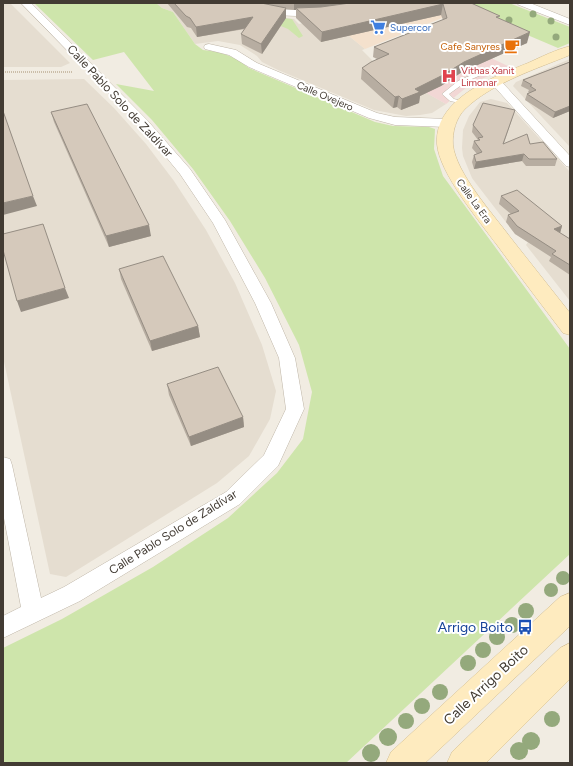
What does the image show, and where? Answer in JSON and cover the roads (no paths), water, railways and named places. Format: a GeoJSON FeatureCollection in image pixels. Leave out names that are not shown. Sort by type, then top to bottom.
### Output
{"type":"FeatureCollection","features":[{"type":"Feature","properties":{"kind":"main road","name":"Calle La Era"},"geometry":{"type":"LineString","coordinates":[[570,50],[500,79],[476,93],[459,106],[448,123],[445,145],[455,174],[481,212],[570,328]]}},
{"type":"Feature","properties":{"kind":"main road","name":"Calle Arrigo Boito"},"geometry":{"type":"LineString","coordinates":[[402,763],[570,607]]}},
{"type":"Feature","properties":{"kind":"main road"},"geometry":{"type":"LineString","coordinates":[[463,763],[570,658]]}},
{"type":"Feature","properties":{"kind":"street","name":"Calle Pablo Solo de Zaldívar"},"geometry":{"type":"LineString","coordinates":[[3,627],[72,594],[233,498],[271,460],[295,409],[287,358],[263,303],[220,223],[185,172],[143,122],[26,3]]}},
{"type":"Feature","properties":{"kind":"street"},"geometry":{"type":"LineString","coordinates":[[245,3],[273,12],[304,15],[330,13]]}},
{"type":"Feature","properties":{"kind":"street"},"geometry":{"type":"LineString","coordinates":[[522,3],[570,22]]}},
{"type":"Feature","properties":{"kind":"street","name":"Calle Ovejero"},"geometry":{"type":"LineString","coordinates":[[209,47],[222,48],[237,54],[253,65],[373,116],[395,121],[448,123]]}},
{"type":"Feature","properties":{"kind":"street"},"geometry":{"type":"LineString","coordinates":[[500,79],[570,163]]}},
{"type":"Feature","properties":{"kind":"street"},"geometry":{"type":"LineString","coordinates":[[3,465],[32,614]]}},
{"type":"Feature","properties":{"kind":"lane"},"geometry":{"type":"LineString","coordinates":[[463,103],[452,100],[445,94],[452,86],[488,70],[500,79]]}},
{"type":"Feature","properties":{"kind":"place","name":"Supercor"},"geometry":{"type":"Point","coordinates":[378,27]}},
{"type":"Feature","properties":{"kind":"place","name":"Cafe Sanyres"},"geometry":{"type":"Point","coordinates":[512,46]}},
{"type":"Feature","properties":{"kind":"place","name":"Vithas Xanit Limonar"},"geometry":{"type":"Point","coordinates":[449,76]}},
{"type":"Feature","properties":{"kind":"place","name":"Arrigo Boito"},"geometry":{"type":"Point","coordinates":[525,627]}}]}
